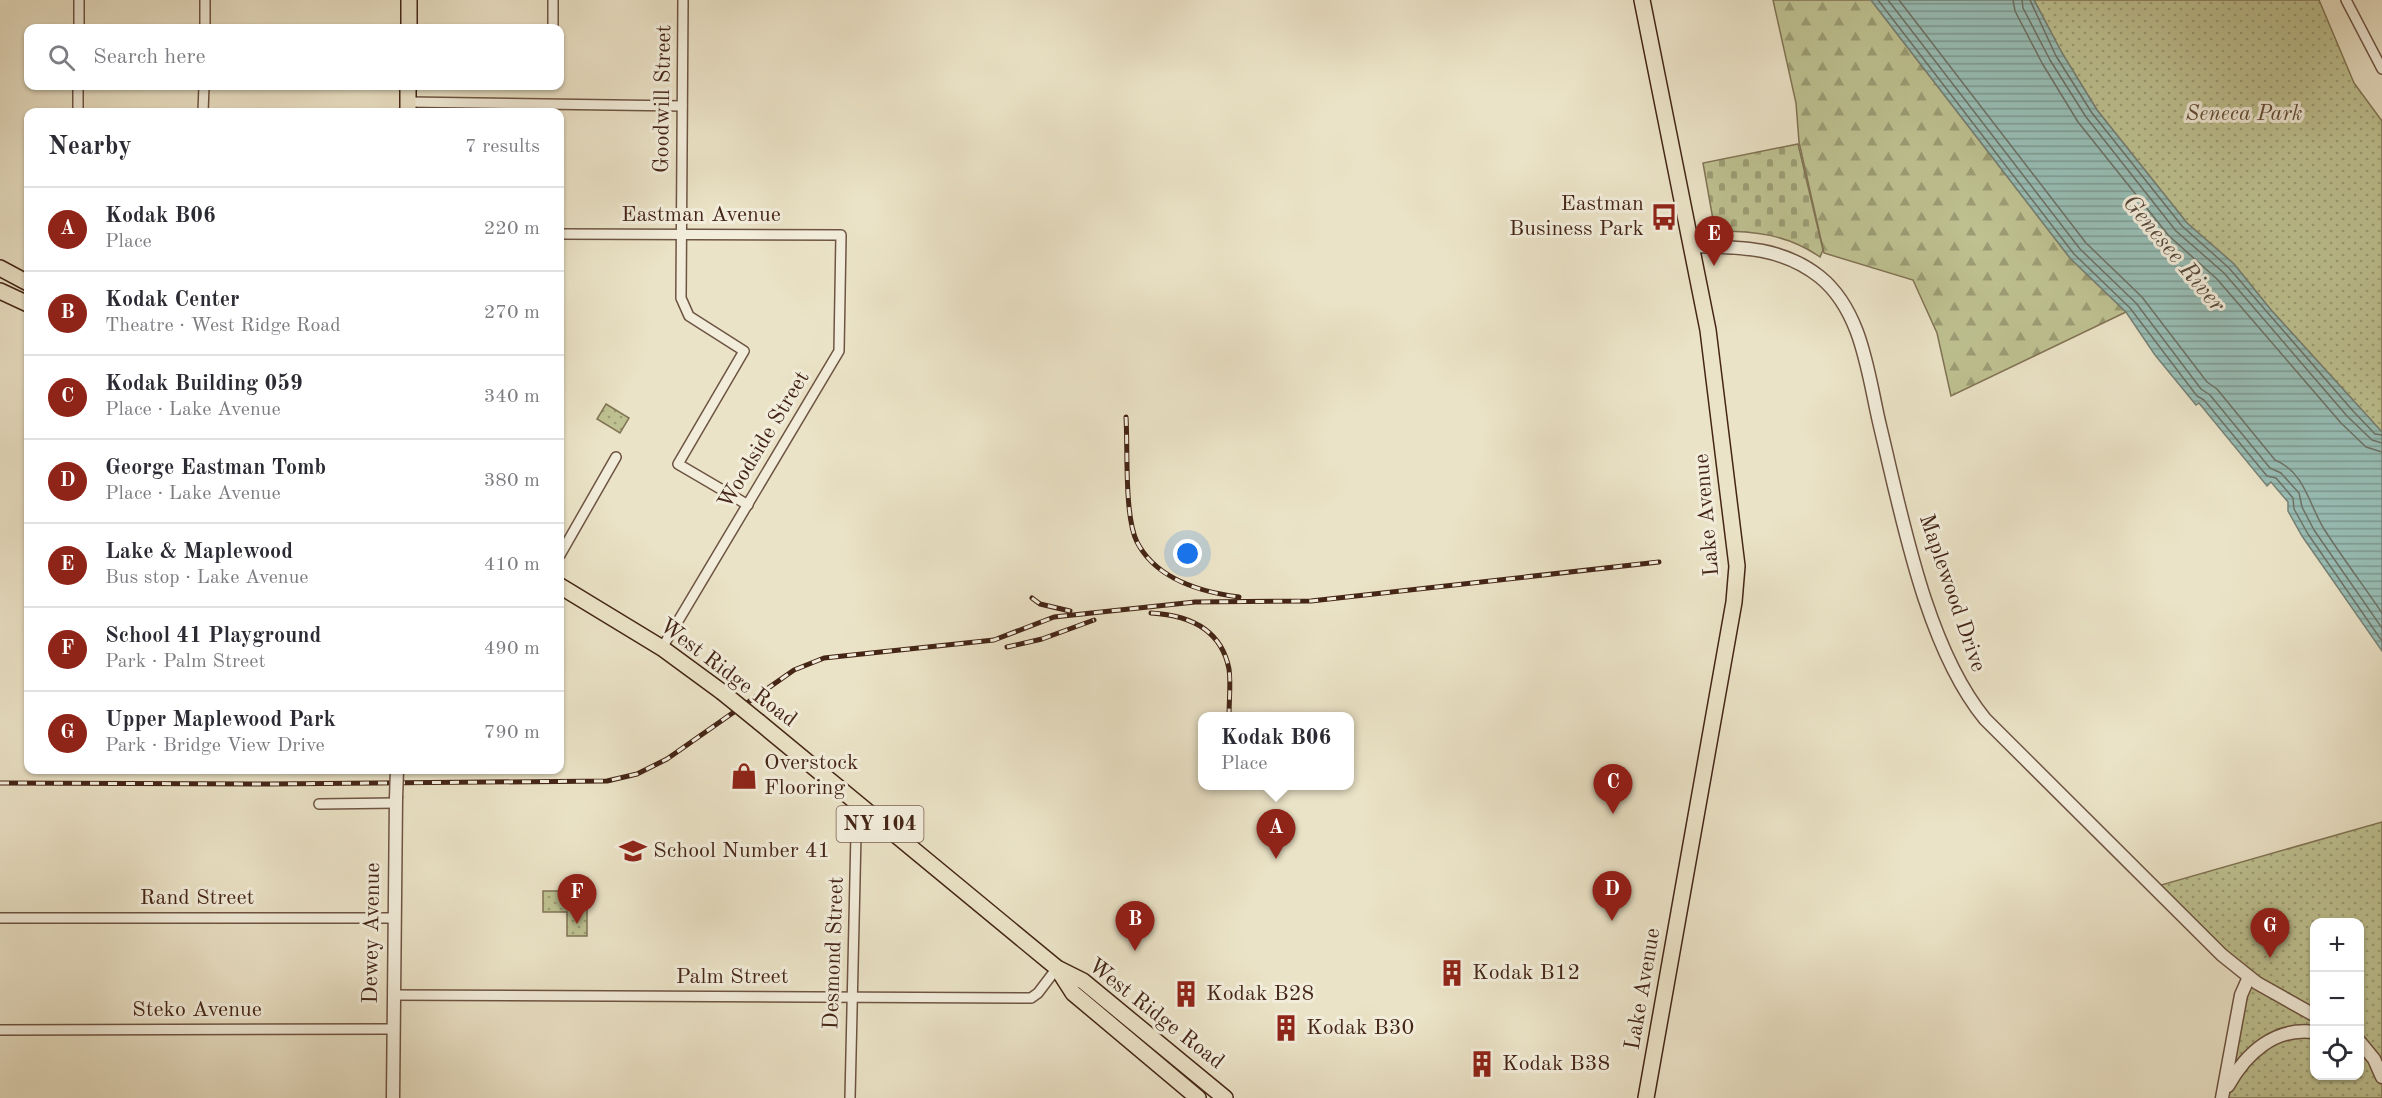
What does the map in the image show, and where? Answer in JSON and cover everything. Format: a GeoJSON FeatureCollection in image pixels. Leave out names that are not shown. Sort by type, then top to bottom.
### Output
{"type":"FeatureCollection","features":[{"type":"Feature","properties":{"kind":"main road"},"geometry":{"type":"LineString","coordinates":[[409,0],[409,24]]}},
{"type":"Feature","properties":{"kind":"main road","name":"Lake Avenue"},"geometry":{"type":"LineString","coordinates":[[1642,0],[1713,367],[1735,538],[1737,575],[1647,1098]]}},
{"type":"Feature","properties":{"kind":"main road"},"geometry":{"type":"LineString","coordinates":[[408,90],[408,107]]}},
{"type":"Feature","properties":{"kind":"main road"},"geometry":{"type":"LineString","coordinates":[[0,268],[24,281]]}},
{"type":"Feature","properties":{"kind":"main road"},"geometry":{"type":"LineString","coordinates":[[0,291],[24,302]]}},
{"type":"Feature","properties":{"kind":"main road","name":"West Ridge Road"},"geometry":{"type":"LineString","coordinates":[[564,588],[662,648],[722,692],[1057,969],[1083,981],[1225,1098]]}},
{"type":"Feature","properties":{"kind":"main road","name":"West Ridge Road"},"geometry":{"type":"LineString","coordinates":[[1057,969],[1073,993],[1191,1096]]}},
{"type":"Feature","properties":{"kind":"street"},"geometry":{"type":"LineString","coordinates":[[79,0],[79,24]]}},
{"type":"Feature","properties":{"kind":"street"},"geometry":{"type":"LineString","coordinates":[[205,0],[205,24]]}},
{"type":"Feature","properties":{"kind":"street"},"geometry":{"type":"LineString","coordinates":[[553,0],[553,24]]}},
{"type":"Feature","properties":{"kind":"street","name":"Goodwill Street"},"geometry":{"type":"LineString","coordinates":[[684,0],[681,298],[683,308],[697,323],[744,351],[678,464],[748,505]]}},
{"type":"Feature","properties":{"kind":"street"},"geometry":{"type":"LineString","coordinates":[[2346,0],[2382,69]]}},
{"type":"Feature","properties":{"kind":"street"},"geometry":{"type":"LineString","coordinates":[[78,90],[78,108]]}},
{"type":"Feature","properties":{"kind":"street"},"geometry":{"type":"LineString","coordinates":[[204,90],[204,108]]}},
{"type":"Feature","properties":{"kind":"street"},"geometry":{"type":"LineString","coordinates":[[408,107],[682,106]]}},
{"type":"Feature","properties":{"kind":"street","name":"Eastman Avenue"},"geometry":{"type":"LineString","coordinates":[[564,234],[841,235]]}},
{"type":"Feature","properties":{"kind":"street","name":"Woodside Street"},"geometry":{"type":"LineString","coordinates":[[662,648],[839,351],[841,235]]}},
{"type":"Feature","properties":{"kind":"street","name":"Maplewood Drive"},"geometry":{"type":"LineString","coordinates":[[1691,246],[1755,248],[1779,254],[1821,278],[1840,298],[1857,335],[1910,548],[1942,642],[1965,691],[1985,719],[2222,955],[2249,977],[2310,1013]]}},
{"type":"Feature","properties":{"kind":"street"},"geometry":{"type":"LineString","coordinates":[[564,548],[616,457]]}},
{"type":"Feature","properties":{"kind":"street","name":"Dewey Avenue"},"geometry":{"type":"LineString","coordinates":[[393,1098],[397,774]]}},
{"type":"Feature","properties":{"kind":"street"},"geometry":{"type":"LineString","coordinates":[[319,804],[396,801]]}},
{"type":"Feature","properties":{"kind":"street","name":"Desmond Street"},"geometry":{"type":"LineString","coordinates":[[850,1098],[856,834],[863,810]]}},
{"type":"Feature","properties":{"kind":"street","name":"Rand Street"},"geometry":{"type":"LineString","coordinates":[[0,918],[395,918]]}},
{"type":"Feature","properties":{"kind":"street","name":"Palm Street"},"geometry":{"type":"LineString","coordinates":[[394,995],[1031,998],[1038,993],[1057,969]]}},
{"type":"Feature","properties":{"kind":"street"},"geometry":{"type":"LineString","coordinates":[[2223,1098],[2241,995],[2249,977]]}},
{"type":"Feature","properties":{"kind":"street","name":"Steko Avenue"},"geometry":{"type":"LineString","coordinates":[[0,1030],[393,1029]]}},
{"type":"Feature","properties":{"kind":"street"},"geometry":{"type":"LineString","coordinates":[[2223,1098],[2242,1064],[2261,1045],[2286,1033],[2310,1032]]}},
{"type":"Feature","properties":{"kind":"street"},"geometry":{"type":"LineString","coordinates":[[2364,1046],[2371,1054],[2382,1077]]}},
{"type":"Feature","properties":{"kind":"street"},"geometry":{"type":"LineString","coordinates":[[2364,1050],[2371,1054]]}},
{"type":"Feature","properties":{"kind":"street"},"geometry":{"type":"LineString","coordinates":[[1191,1096],[1200,1078]]}},
{"type":"Feature","properties":{"kind":"green space"},"geometry":{"type":"Polygon","coordinates":[[[1773,0],[1871,0],[2070,258],[2126,312],[1951,396],[1937,333],[1913,280],[1824,253],[1799,142],[1796,103],[1773,0]]]}},
{"type":"Feature","properties":{"kind":"green space","name":"Seneca Park"},"geometry":{"type":"Polygon","coordinates":[[[2034,0],[2319,0],[2354,83],[2382,121],[2382,432],[2271,310],[2234,264],[2187,223],[2097,110],[2062,53],[2034,0]]]}},
{"type":"Feature","properties":{"kind":"green space"},"geometry":{"type":"Polygon","coordinates":[[[1798,144],[1823,250],[1820,257],[1795,243],[1770,235],[1715,231],[1703,163],[1798,144]]]}},
{"type":"Feature","properties":{"kind":"green space"},"geometry":{"type":"Polygon","coordinates":[[[606,404],[629,418],[620,433],[597,419],[606,404]]]}},
{"type":"Feature","properties":{"kind":"green space"},"geometry":{"type":"Polygon","coordinates":[[[2382,822],[2382,1098],[2222,1098],[2248,977],[2154,887],[2382,822]]]}},
{"type":"Feature","properties":{"kind":"green space"},"geometry":{"type":"Polygon","coordinates":[[[543,891],[587,891],[587,936],[567,936],[567,912],[543,912],[543,891]]]}},
{"type":"Feature","properties":{"kind":"water","name":"Genesee River"},"geometry":{"type":"Polygon","coordinates":[[[1871,0],[2034,0],[2062,53],[2097,110],[2187,223],[2234,264],[2271,310],[2382,432],[2382,651],[2302,536],[2288,511],[2288,502],[2271,482],[2267,486],[2199,403],[2196,405],[2155,355],[2126,312],[2070,258],[1871,0]]]}},
{"type":"Feature","properties":{"kind":"railway"},"geometry":{"type":"LineString","coordinates":[[1126,417],[1130,516],[1137,542],[1145,555],[1155,566],[1180,582],[1209,592],[1239,597]]}},
{"type":"Feature","properties":{"kind":"railway"},"geometry":{"type":"LineString","coordinates":[[0,783],[270,784],[607,781],[637,774],[667,759],[794,670],[824,658],[994,640],[1054,617],[1195,602],[1311,601],[1659,562]]}},
{"type":"Feature","properties":{"kind":"railway"},"geometry":{"type":"LineString","coordinates":[[1032,598],[1040,604],[1070,611]]}},
{"type":"Feature","properties":{"kind":"railway"},"geometry":{"type":"LineString","coordinates":[[1151,613],[1189,621],[1200,626],[1218,643],[1229,669],[1229,712]]}},
{"type":"Feature","properties":{"kind":"railway"},"geometry":{"type":"LineString","coordinates":[[1007,647],[1042,639],[1094,620]]}},
{"type":"Feature","properties":{"kind":"place","name":"Eastman Business Park"},"geometry":{"type":"Point","coordinates":[1664,217]}},
{"type":"Feature","properties":{"kind":"place","name":"Lake & Maplewood"},"geometry":{"type":"Point","coordinates":[1714,266]}},
{"type":"Feature","properties":{"kind":"place","name":"Overstock Flooring"},"geometry":{"type":"Point","coordinates":[744,776]}},
{"type":"Feature","properties":{"kind":"place","name":"Kodak Building 059"},"geometry":{"type":"Point","coordinates":[1613,814]}},
{"type":"Feature","properties":{"kind":"place","name":"School Number 41"},"geometry":{"type":"Point","coordinates":[633,851]}},
{"type":"Feature","properties":{"kind":"place","name":"Kodak B06"},"geometry":{"type":"Point","coordinates":[1276,859]}},
{"type":"Feature","properties":{"kind":"place","name":"George Eastman Tomb"},"geometry":{"type":"Point","coordinates":[1612,921]}},
{"type":"Feature","properties":{"kind":"place","name":"School 41 Playground"},"geometry":{"type":"Point","coordinates":[577,924]}},
{"type":"Feature","properties":{"kind":"place","name":"Kodak Center"},"geometry":{"type":"Point","coordinates":[1135,951]}},
{"type":"Feature","properties":{"kind":"place","name":"Upper Maplewood Park"},"geometry":{"type":"Point","coordinates":[2270,958]}},
{"type":"Feature","properties":{"kind":"place","name":"Kodak B12"},"geometry":{"type":"Point","coordinates":[1452,973]}},
{"type":"Feature","properties":{"kind":"place","name":"Kodak B28"},"geometry":{"type":"Point","coordinates":[1186,994]}},
{"type":"Feature","properties":{"kind":"place","name":"Kodak B30"},"geometry":{"type":"Point","coordinates":[1286,1028]}},
{"type":"Feature","properties":{"kind":"place","name":"Kodak B38"},"geometry":{"type":"Point","coordinates":[1482,1064]}}]}
